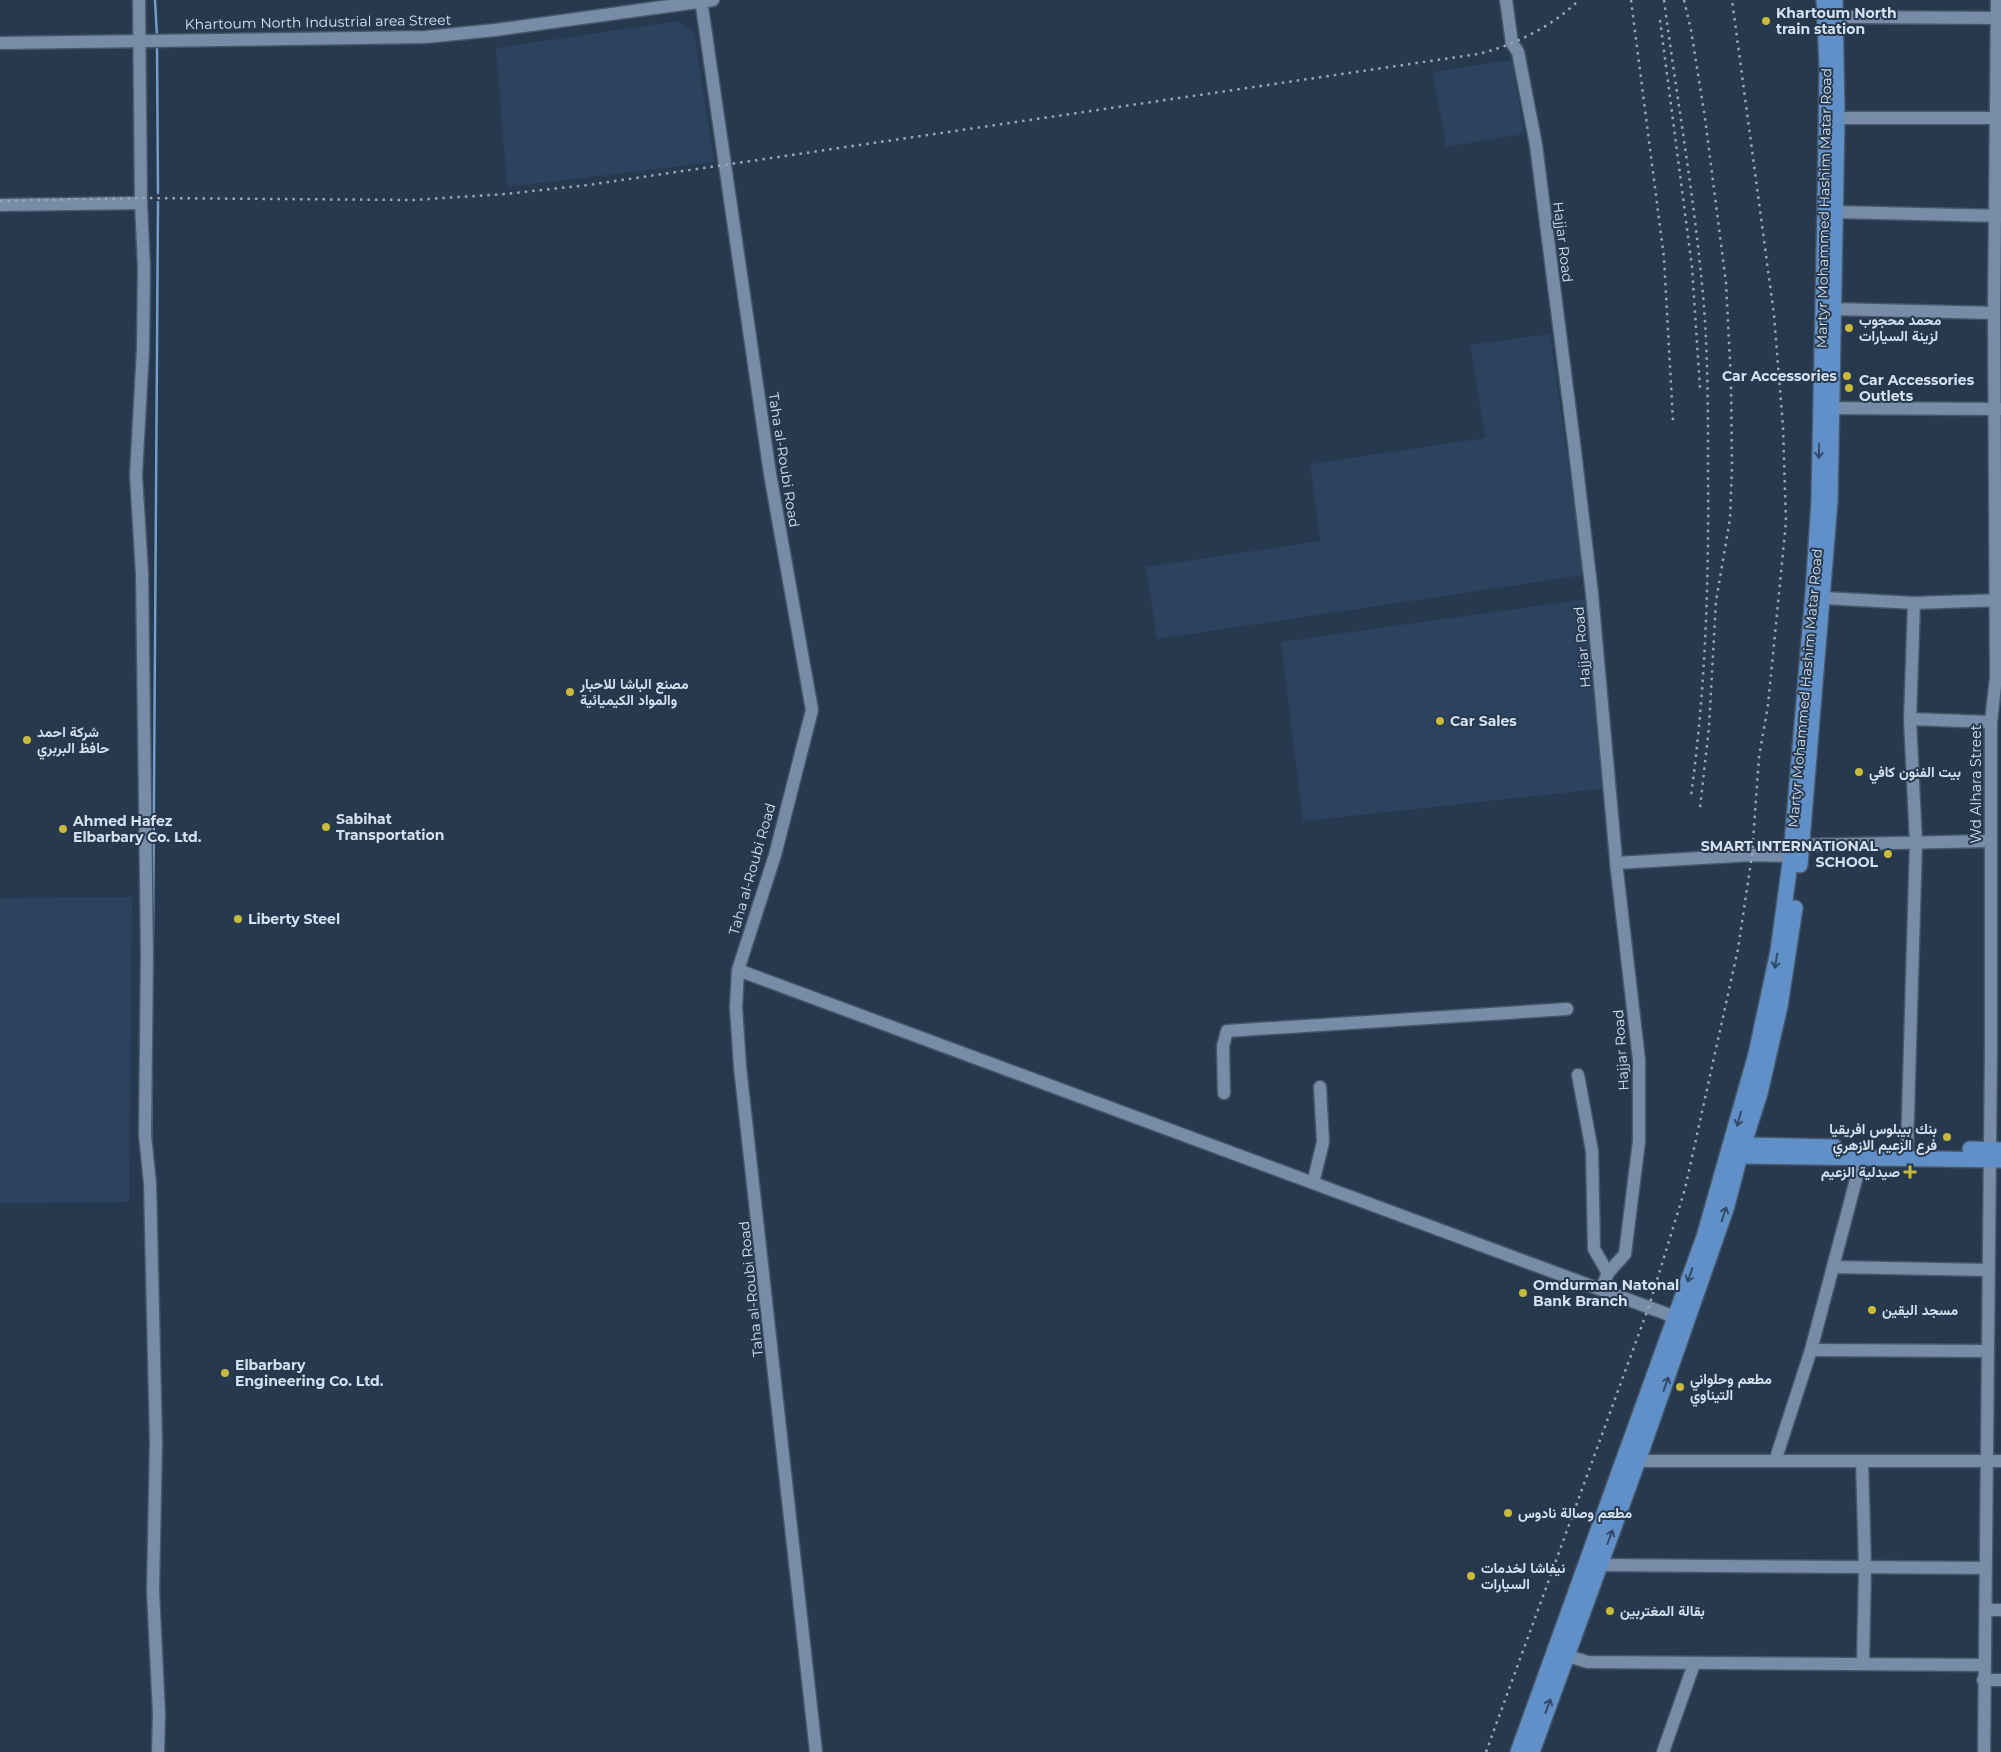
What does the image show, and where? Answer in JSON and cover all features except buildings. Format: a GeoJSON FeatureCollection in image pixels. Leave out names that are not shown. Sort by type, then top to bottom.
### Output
{"type":"FeatureCollection","features":[{"type":"Feature","properties":{"kind":"main road","name":"Martyr Mohammed Hashim Matar Road"},"geometry":{"type":"LineString","coordinates":[[1518,1752],[1736,1149],[1760,1094],[1790,952],[1803,845],[1824,598],[1830,501],[1826,408],[1826,87],[1824,0]]}},
{"type":"Feature","properties":{"kind":"main road","name":"Martyr Mohammed Hashim Matar Road"},"geometry":{"type":"LineString","coordinates":[[1532,1752],[1638,1462],[1726,1209],[1736,1149],[1769,1003],[1786,903],[1791,856],[1813,594],[1818,500],[1833,309],[1838,118],[1835,0]]}},
{"type":"Feature","properties":{"kind":"main road"},"geometry":{"type":"LineString","coordinates":[[1736,1149],[1907,1148],[1995,1155]]}},
{"type":"Feature","properties":{"kind":"main road"},"geometry":{"type":"LineString","coordinates":[[1736,1149],[1862,1157],[1995,1155]]}},
{"type":"Feature","properties":{"kind":"street"},"geometry":{"type":"LineString","coordinates":[[139,0],[151,40],[141,203],[144,268],[143,349],[136,475],[142,574],[147,954],[145,1135],[150,1184],[156,1442],[153,1591],[158,1752]]}},
{"type":"Feature","properties":{"kind":"street","name":"Hajjar Road"},"geometry":{"type":"LineString","coordinates":[[1506,0],[1512,43],[1518,52],[1536,145],[1574,443],[1592,594],[1616,863],[1639,1060],[1638,1141],[1625,1254],[1608,1273],[1601,1289]]}},
{"type":"Feature","properties":{"kind":"street","name":"Wd Alhara Street"},"geometry":{"type":"LineString","coordinates":[[1984,1752],[1983,1665],[1986,1610],[1985,1461],[1995,1374],[1986,1351],[1988,1270],[1995,1155],[1996,1046],[1996,891],[1990,841],[1996,816],[1996,744],[1991,722],[1998,677],[1998,409],[1994,312],[1998,216],[1996,118],[1999,91],[1999,18],[1997,0]]}},
{"type":"Feature","properties":{"kind":"street","name":"Khartoum North Industrial area Street"},"geometry":{"type":"LineString","coordinates":[[0,43],[435,37],[705,1]]}},
{"type":"Feature","properties":{"kind":"street","name":"Taha al-Roubi Road"},"geometry":{"type":"LineString","coordinates":[[705,1],[770,474],[812,710],[775,855],[738,970],[736,1007],[740,1067],[816,1752]]}},
{"type":"Feature","properties":{"kind":"street"},"geometry":{"type":"LineString","coordinates":[[1836,17],[1999,18]]}},
{"type":"Feature","properties":{"kind":"street"},"geometry":{"type":"LineString","coordinates":[[1838,118],[1996,118]]}},
{"type":"Feature","properties":{"kind":"street"},"geometry":{"type":"LineString","coordinates":[[0,206],[141,203]]}},
{"type":"Feature","properties":{"kind":"street"},"geometry":{"type":"LineString","coordinates":[[1836,212],[1998,216]]}},
{"type":"Feature","properties":{"kind":"street"},"geometry":{"type":"LineString","coordinates":[[1833,309],[1994,312]]}},
{"type":"Feature","properties":{"kind":"street"},"geometry":{"type":"LineString","coordinates":[[1826,408],[1998,409]]}},
{"type":"Feature","properties":{"kind":"street"},"geometry":{"type":"LineString","coordinates":[[1824,598],[1914,603],[1998,600]]}},
{"type":"Feature","properties":{"kind":"street"},"geometry":{"type":"LineString","coordinates":[[1907,1148],[1916,843],[1910,719],[1914,603]]}},
{"type":"Feature","properties":{"kind":"street"},"geometry":{"type":"LineString","coordinates":[[1910,719],[1991,722]]}},
{"type":"Feature","properties":{"kind":"street"},"geometry":{"type":"LineString","coordinates":[[1803,845],[1990,841]]}},
{"type":"Feature","properties":{"kind":"street"},"geometry":{"type":"LineString","coordinates":[[1616,863],[1752,855],[1791,856]]}},
{"type":"Feature","properties":{"kind":"street"},"geometry":{"type":"LineString","coordinates":[[738,970],[1676,1317]]}},
{"type":"Feature","properties":{"kind":"street"},"geometry":{"type":"LineString","coordinates":[[1224,1093],[1223,1046],[1227,1031],[1567,1009]]}},
{"type":"Feature","properties":{"kind":"street"},"geometry":{"type":"LineString","coordinates":[[1578,1076],[1592,1151],[1594,1249],[1608,1273]]}},
{"type":"Feature","properties":{"kind":"street"},"geometry":{"type":"LineString","coordinates":[[1313,1183],[1323,1142],[1320,1087]]}},
{"type":"Feature","properties":{"kind":"street"},"geometry":{"type":"LineString","coordinates":[[1775,1461],[1811,1350],[1862,1157]]}},
{"type":"Feature","properties":{"kind":"street"},"geometry":{"type":"LineString","coordinates":[[1833,1267],[1988,1270]]}},
{"type":"Feature","properties":{"kind":"street"},"geometry":{"type":"LineString","coordinates":[[1811,1350],[1986,1351]]}},
{"type":"Feature","properties":{"kind":"street"},"geometry":{"type":"LineString","coordinates":[[1862,1461],[1865,1567],[1863,1663]]}},
{"type":"Feature","properties":{"kind":"street"},"geometry":{"type":"LineString","coordinates":[[1638,1462],[2001,1461]]}},
{"type":"Feature","properties":{"kind":"street"},"geometry":{"type":"LineString","coordinates":[[1600,1565],[1985,1568]]}},
{"type":"Feature","properties":{"kind":"street"},"geometry":{"type":"LineString","coordinates":[[1986,1610],[2001,1610]]}},
{"type":"Feature","properties":{"kind":"street"},"geometry":{"type":"LineString","coordinates":[[1567,1656],[1588,1662],[1983,1665]]}},
{"type":"Feature","properties":{"kind":"street"},"geometry":{"type":"LineString","coordinates":[[1663,1752],[1694,1664]]}},
{"type":"Feature","properties":{"kind":"street"},"geometry":{"type":"LineString","coordinates":[[1983,1680],[2001,1680]]}},
{"type":"Feature","properties":{"kind":"shaded area"},"geometry":{"type":"Polygon","coordinates":[[[678,21],[694,32],[714,162],[507,187],[496,48],[678,21]]]}},
{"type":"Feature","properties":{"kind":"shaded area"},"geometry":{"type":"Polygon","coordinates":[[[1512,60],[1524,134],[1446,147],[1433,72],[1512,60]]]}},
{"type":"Feature","properties":{"kind":"shaded area"},"geometry":{"type":"Polygon","coordinates":[[[1550,334],[1584,575],[1157,639],[1146,567],[1320,541],[1310,464],[1485,438],[1470,345],[1550,334]]]}},
{"type":"Feature","properties":{"kind":"shaded area","name":"Car Sales"},"geometry":{"type":"Polygon","coordinates":[[[1593,598],[1618,787],[1303,821],[1281,642],[1593,598]]]}},
{"type":"Feature","properties":{"kind":"shaded area"},"geometry":{"type":"Polygon","coordinates":[[[132,897],[129,1202],[0,1203],[0,898],[132,897]]]}},
{"type":"Feature","properties":{"kind":"waterway"},"geometry":{"type":"LineString","coordinates":[[155,0],[157,36]]}},
{"type":"Feature","properties":{"kind":"waterway"},"geometry":{"type":"LineString","coordinates":[[157,44],[158,193]]}},
{"type":"Feature","properties":{"kind":"waterway"},"geometry":{"type":"LineString","coordinates":[[153,938],[158,202]]}},
{"type":"Feature","properties":{"kind":"waterway"},"geometry":{"type":"LineString","coordinates":[[151,1138],[152,1078]]}},
{"type":"Feature","properties":{"kind":"railway"},"geometry":{"type":"LineString","coordinates":[[0,201],[141,198],[413,200],[505,194],[588,185],[1478,54],[1505,46],[1532,34],[1557,18],[1579,0]]}},
{"type":"Feature","properties":{"kind":"railway"},"geometry":{"type":"LineString","coordinates":[[1631,0],[1664,258],[1673,421]]}},
{"type":"Feature","properties":{"kind":"railway"},"geometry":{"type":"LineString","coordinates":[[1664,0],[1697,241],[1705,323],[1707,371],[1707,590],[1700,714],[1691,796]]}},
{"type":"Feature","properties":{"kind":"railway"},"geometry":{"type":"LineString","coordinates":[[1684,0],[1691,30],[1705,118],[1726,283],[1731,381],[1732,467],[1730,519],[1716,601],[1709,727],[1700,808]]}},
{"type":"Feature","properties":{"kind":"railway"},"geometry":{"type":"LineString","coordinates":[[1486,1752],[1649,1306],[1685,1189],[1738,949],[1752,855],[1759,757],[1768,705],[1786,522],[1783,427],[1774,315],[1732,0]]}},
{"type":"Feature","properties":{"kind":"railway"},"geometry":{"type":"LineString","coordinates":[[1660,20],[1692,267],[1700,388]]}},
{"type":"Feature","properties":{"kind":"place","name":"Khartoum North train station"},"geometry":{"type":"Point","coordinates":[1766,21]}},
{"type":"Feature","properties":{"kind":"place","name":"محمد محجوب لزينة السيارات"},"geometry":{"type":"Point","coordinates":[1849,328]}},
{"type":"Feature","properties":{"kind":"place","name":"Car Accessories"},"geometry":{"type":"Point","coordinates":[1847,376]}},
{"type":"Feature","properties":{"kind":"place","name":"Car Accessories Outlets"},"geometry":{"type":"Point","coordinates":[1849,388]}},
{"type":"Feature","properties":{"kind":"place","name":"مصنع الباشا للاحبار والمواد الكيميائية"},"geometry":{"type":"Point","coordinates":[570,692]}},
{"type":"Feature","properties":{"kind":"place","name":"Car Sales"},"geometry":{"type":"Point","coordinates":[1440,721]}},
{"type":"Feature","properties":{"kind":"place","name":"شركة احمد حافظ البربري"},"geometry":{"type":"Point","coordinates":[27,740]}},
{"type":"Feature","properties":{"kind":"place","name":"بيت الفنون كافي"},"geometry":{"type":"Point","coordinates":[1859,772]}},
{"type":"Feature","properties":{"kind":"place","name":"Sabihat Transportation"},"geometry":{"type":"Point","coordinates":[326,827]}},
{"type":"Feature","properties":{"kind":"place","name":"Ahmed Hafez Elbarbary Co. Ltd."},"geometry":{"type":"Point","coordinates":[63,829]}},
{"type":"Feature","properties":{"kind":"place","name":"SMART INTERNATIONAL SCHOOL"},"geometry":{"type":"Point","coordinates":[1888,854]}},
{"type":"Feature","properties":{"kind":"place","name":"Liberty Steel"},"geometry":{"type":"Point","coordinates":[238,919]}},
{"type":"Feature","properties":{"kind":"place","name":"بنك بيبلوس افريقيا فرع الزعيم الازهري"},"geometry":{"type":"Point","coordinates":[1947,1137]}},
{"type":"Feature","properties":{"kind":"place","name":"صيدلية الزعيم"},"geometry":{"type":"Point","coordinates":[1910,1172]}},
{"type":"Feature","properties":{"kind":"place","name":"Omdurman Natonal Bank Branch"},"geometry":{"type":"Point","coordinates":[1523,1293]}},
{"type":"Feature","properties":{"kind":"place","name":"مسجد اليقين"},"geometry":{"type":"Point","coordinates":[1872,1310]}},
{"type":"Feature","properties":{"kind":"place","name":"Elbarbary Engineering Co. Ltd."},"geometry":{"type":"Point","coordinates":[225,1373]}},
{"type":"Feature","properties":{"kind":"place","name":"مطعم وحلواني التيناوي"},"geometry":{"type":"Point","coordinates":[1680,1387]}},
{"type":"Feature","properties":{"kind":"place","name":"مطعم وصالة نادوس"},"geometry":{"type":"Point","coordinates":[1508,1513]}},
{"type":"Feature","properties":{"kind":"place","name":"نيفاشا لخدمات السيارات"},"geometry":{"type":"Point","coordinates":[1471,1576]}},
{"type":"Feature","properties":{"kind":"place","name":"بقالة المغتربين"},"geometry":{"type":"Point","coordinates":[1610,1611]}}]}
